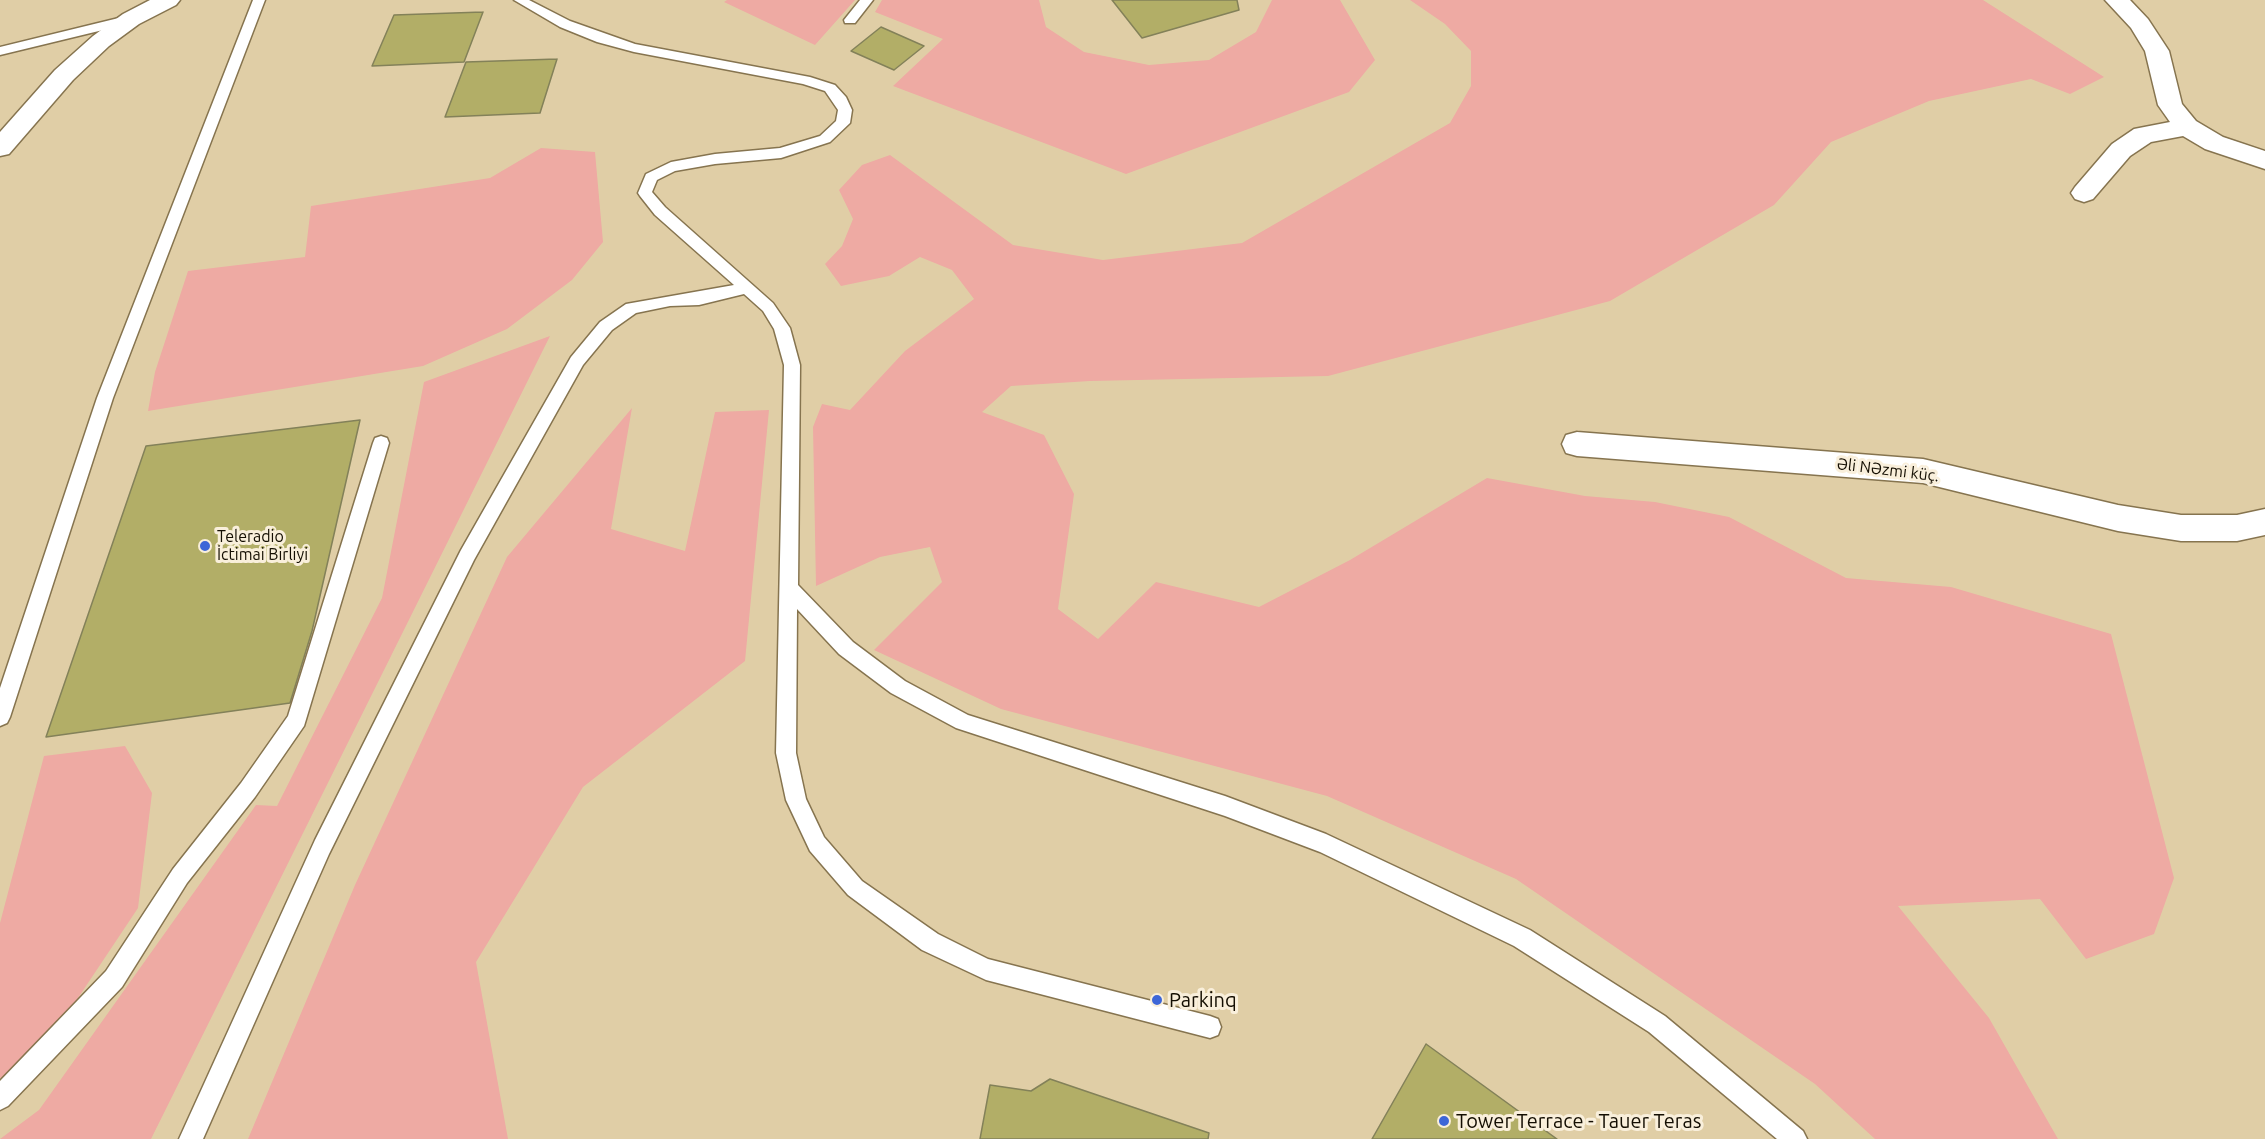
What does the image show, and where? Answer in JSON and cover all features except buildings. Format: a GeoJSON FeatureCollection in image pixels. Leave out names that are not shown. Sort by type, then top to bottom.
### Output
{"type":"FeatureCollection","features":[{"type":"Feature","properties":{"kind":"street"},"geometry":{"type":"LineString","coordinates":[[0,148],[64,75],[131,19],[168,0]]}},
{"type":"Feature","properties":{"kind":"street"},"geometry":{"type":"LineString","coordinates":[[2117,0],[2140,24],[2157,51],[2170,105],[2187,127],[2214,143],[2265,160]]}},
{"type":"Feature","properties":{"kind":"street"},"geometry":{"type":"LineString","coordinates":[[2084,193],[2121,150],[2143,135],[2187,127]]}},
{"type":"Feature","properties":{"kind":"street","name":"Əli Nəzmi küç."},"geometry":{"type":"LineString","coordinates":[[1577,444],[1923,471],[2118,518],[2181,528],[2237,528],[2265,522]]}},
{"type":"Feature","properties":{"kind":"lane"},"geometry":{"type":"LineString","coordinates":[[0,717],[105,398],[260,0]]}},
{"type":"Feature","properties":{"kind":"lane"},"geometry":{"type":"LineString","coordinates":[[520,0],[565,24],[602,39],[634,48],[805,80],[830,88],[845,110],[843,123],[825,139],[781,153],[716,159],[671,167],[651,177],[645,193],[660,211],[768,308],[783,328],[792,365],[786,753],[796,800],[817,844],[855,888],[930,942],[986,969],[1210,1027]]}},
{"type":"Feature","properties":{"kind":"lane"},"geometry":{"type":"LineString","coordinates":[[850,20],[867,0]]}},
{"type":"Feature","properties":{"kind":"lane"},"geometry":{"type":"LineString","coordinates":[[0,51],[131,19]]}},
{"type":"Feature","properties":{"kind":"lane"},"geometry":{"type":"LineString","coordinates":[[191,1139],[322,847],[467,555],[577,361],[606,326],[631,308],[670,300],[699,299],[747,288]]}},
{"type":"Feature","properties":{"kind":"lane"},"geometry":{"type":"LineString","coordinates":[[0,1098],[114,979],[180,876],[222,825],[297,720],[381,443]]}},
{"type":"Feature","properties":{"kind":"lane"},"geometry":{"type":"LineString","coordinates":[[788,587],[846,648],[898,687],[963,722],[1225,806],[1326,844],[1522,938],[1657,1024],[1795,1139]]}},
{"type":"Feature","properties":{"kind":"shaded area"},"geometry":{"type":"Polygon","coordinates":[[[727,0],[855,0],[815,45],[724,2],[727,0]]]}},
{"type":"Feature","properties":{"kind":"shaded area"},"geometry":{"type":"Polygon","coordinates":[[[882,0],[1039,0],[1046,27],[1084,52],[1149,65],[1209,60],[1256,32],[1272,0],[1340,0],[1375,60],[1349,92],[1126,174],[893,86],[943,39],[875,12],[882,0]]]}},
{"type":"Feature","properties":{"kind":"shaded area"},"geometry":{"type":"Polygon","coordinates":[[[1410,0],[1983,0],[2104,77],[2070,94],[2031,79],[1929,101],[1831,142],[1774,205],[1610,301],[1328,376],[1090,381],[1011,386],[982,412],[1044,435],[1074,494],[1058,609],[1098,639],[1156,582],[1259,607],[1350,560],[1487,478],[1585,496],[1655,502],[1729,517],[1846,578],[1951,587],[2111,634],[2174,878],[2154,934],[2086,959],[2040,899],[1898,906],[1989,1018],[2058,1139],[1875,1139],[1815,1084],[1516,879],[1327,796],[1001,709],[874,650],[942,582],[930,547],[880,557],[816,586],[813,427],[822,404],[850,410],[905,351],[974,299],[952,270],[920,257],[889,276],[841,286],[825,264],[842,246],[853,219],[839,190],[862,165],[890,155],[1013,245],[1103,260],[1242,243],[1450,123],[1471,86],[1471,51],[1445,24],[1410,0]]]}},
{"type":"Feature","properties":{"kind":"shaded area"},"geometry":{"type":"Polygon","coordinates":[[[541,148],[595,152],[603,242],[572,280],[507,329],[423,366],[148,411],[155,372],[188,271],[305,257],[311,206],[490,178],[541,148]]]}},
{"type":"Feature","properties":{"kind":"shaded area"},"geometry":{"type":"Polygon","coordinates":[[[550,336],[151,1139],[0,1139],[39,1110],[256,805],[277,806],[382,598],[424,382],[550,336]]]}},
{"type":"Feature","properties":{"kind":"shaded area"},"geometry":{"type":"Polygon","coordinates":[[[632,408],[611,529],[685,551],[715,412],[769,410],[745,661],[583,787],[476,962],[508,1139],[248,1139],[355,885],[507,557],[632,408]]]}},
{"type":"Feature","properties":{"kind":"shaded area"},"geometry":{"type":"Polygon","coordinates":[[[125,746],[152,793],[138,908],[36,1061],[0,1078],[0,923],[44,756],[125,746]]]}},
{"type":"Feature","properties":{"kind":"place","name":"Teleradio İctimai Birliyi"},"geometry":{"type":"Point","coordinates":[205,546]}},
{"type":"Feature","properties":{"kind":"place","name":"Parkinq"},"geometry":{"type":"Point","coordinates":[1157,1000]}},
{"type":"Feature","properties":{"kind":"place","name":"Tower Terrace - Tauer Teras"},"geometry":{"type":"Point","coordinates":[1444,1121]}}]}
